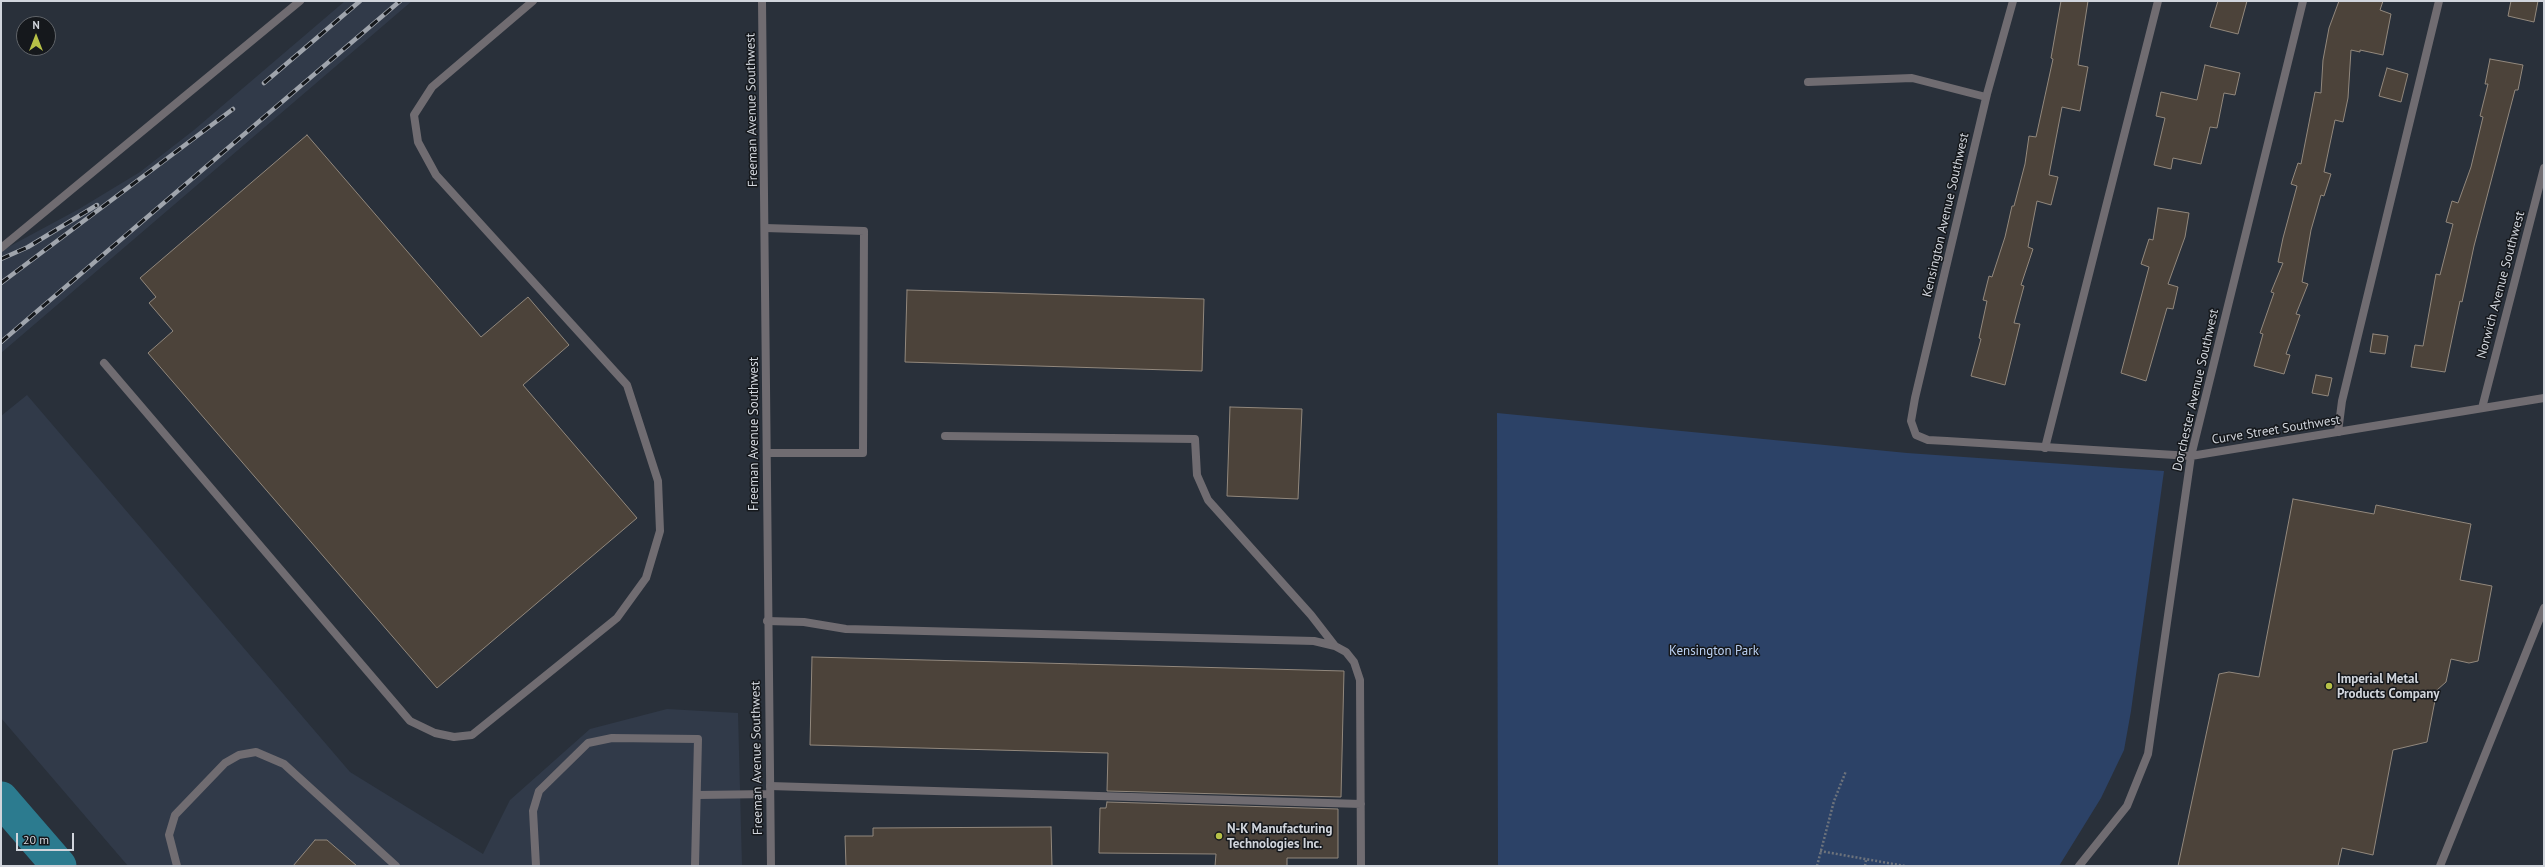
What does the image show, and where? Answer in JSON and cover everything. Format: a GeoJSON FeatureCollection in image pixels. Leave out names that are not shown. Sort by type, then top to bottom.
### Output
{"type":"FeatureCollection","features":[{"type":"Feature","properties":{"kind":"street"},"geometry":{"type":"LineString","coordinates":[[1,248],[300,1]]}},
{"type":"Feature","properties":{"kind":"street"},"geometry":{"type":"LineString","coordinates":[[104,364],[405,714],[416,724],[435,733],[454,737],[472,735],[617,618],[646,578],[660,531],[658,481],[627,385],[436,175],[418,142],[414,115],[432,86],[533,1]]}},
{"type":"Feature","properties":{"kind":"street","name":"Freeman Avenue Southwest"},"geometry":{"type":"LineString","coordinates":[[762,1],[767,453],[767,621],[771,866]]}},
{"type":"Feature","properties":{"kind":"street","name":"Kensington Avenue Southwest"},"geometry":{"type":"LineString","coordinates":[[1916,435],[1910,421],[1915,398],[1986,97],[2013,1]]}},
{"type":"Feature","properties":{"kind":"street"},"geometry":{"type":"LineString","coordinates":[[2045,448],[2158,1]]}},
{"type":"Feature","properties":{"kind":"street","name":"Dorchester Avenue Southwest"},"geometry":{"type":"LineString","coordinates":[[2079,866],[2128,806],[2148,754],[2191,456],[2303,1]]}},
{"type":"Feature","properties":{"kind":"street"},"geometry":{"type":"LineString","coordinates":[[2338,432],[2342,401],[2439,1]]}},
{"type":"Feature","properties":{"kind":"street"},"geometry":{"type":"LineString","coordinates":[[1808,82],[1912,78],[1986,97]]}},
{"type":"Feature","properties":{"kind":"street","name":"Norwich Avenue Southwest"},"geometry":{"type":"LineString","coordinates":[[2482,408],[2544,168]]}},
{"type":"Feature","properties":{"kind":"street"},"geometry":{"type":"LineString","coordinates":[[765,228],[864,231],[863,453],[767,453]]}},
{"type":"Feature","properties":{"kind":"street","name":"Curve Street Southwest"},"geometry":{"type":"LineString","coordinates":[[1916,435],[1928,440],[2191,456],[2544,398]]}},
{"type":"Feature","properties":{"kind":"street"},"geometry":{"type":"LineString","coordinates":[[946,436],[1195,439],[1197,475],[1208,500],[1311,615],[1335,646]]}},
{"type":"Feature","properties":{"kind":"street"},"geometry":{"type":"LineString","coordinates":[[2440,866],[2544,608]]}},
{"type":"Feature","properties":{"kind":"street"},"geometry":{"type":"LineString","coordinates":[[767,621],[804,622],[846,630],[1314,641],[1335,646],[1346,652],[1354,662],[1360,680],[1361,866]]}},
{"type":"Feature","properties":{"kind":"street"},"geometry":{"type":"LineString","coordinates":[[536,866],[533,811],[539,791],[588,743],[612,738],[698,739],[698,795],[695,866]]}},
{"type":"Feature","properties":{"kind":"street"},"geometry":{"type":"LineString","coordinates":[[177,866],[169,835],[175,815],[225,763],[239,755],[256,752],[284,764],[396,866]]}},
{"type":"Feature","properties":{"kind":"street"},"geometry":{"type":"LineString","coordinates":[[698,795],[770,790],[1361,804]]}},
{"type":"Feature","properties":{"kind":"path"},"geometry":{"type":"LineString","coordinates":[[1817,866],[1834,801],[1846,771]]}},
{"type":"Feature","properties":{"kind":"path"},"geometry":{"type":"LineString","coordinates":[[1820,851],[1905,866]]}},
{"type":"Feature","properties":{"kind":"path"},"geometry":{"type":"LineString","coordinates":[[1865,866],[1866,860]]}},
{"type":"Feature","properties":{"kind":"shaded area"},"geometry":{"type":"Polygon","coordinates":[[[345,1],[412,1],[1,353],[1,251],[79,209],[140,172],[194,130],[345,1]]]}},
{"type":"Feature","properties":{"kind":"shaded area"},"geometry":{"type":"Polygon","coordinates":[[[27,395],[350,772],[483,854],[510,800],[590,729],[667,709],[738,713],[742,866],[128,866],[1,718],[1,416],[27,395]]]}},
{"type":"Feature","properties":{"kind":"green space","name":"Kensington Park"},"geometry":{"type":"Polygon","coordinates":[[[1497,413],[1907,453],[2164,471],[2131,711],[2124,750],[2101,798],[2059,866],[1498,866],[1497,413]]]}},
{"type":"Feature","properties":{"kind":"building"},"geometry":{"type":"Polygon","coordinates":[[[2061,1],[2088,1],[2078,65],[2088,67],[2080,111],[2062,107],[2049,175],[2058,177],[2051,205],[2037,201],[2028,247],[2033,249],[2021,285],[2024,286],[2014,323],[2020,324],[2005,385],[1971,376],[1981,339],[1979,338],[1987,301],[1983,300],[1989,276],[1992,277],[2005,237],[2012,206],[2014,206],[2025,164],[2029,136],[2036,137],[2053,59],[2051,58],[2061,1]]]}},
{"type":"Feature","properties":{"kind":"building"},"geometry":{"type":"Polygon","coordinates":[[[2218,1],[2247,1],[2238,34],[2210,27],[2218,1]]]}},
{"type":"Feature","properties":{"kind":"building"},"geometry":{"type":"Polygon","coordinates":[[[2339,1],[2383,1],[2380,10],[2391,14],[2383,55],[2360,50],[2360,52],[2351,50],[2348,98],[2343,122],[2335,120],[2324,172],[2331,174],[2324,196],[2321,195],[2311,230],[2302,282],[2308,284],[2296,314],[2300,315],[2286,354],[2290,355],[2284,374],[2254,366],[2263,334],[2260,333],[2274,293],[2271,292],[2283,263],[2278,262],[2297,186],[2291,184],[2298,163],[2301,164],[2315,92],[2321,93],[2323,60],[2329,28],[2339,1]]]}},
{"type":"Feature","properties":{"kind":"building"},"geometry":{"type":"Polygon","coordinates":[[[2511,1],[2538,1],[2534,22],[2508,16],[2511,1]]]}},
{"type":"Feature","properties":{"kind":"building"},"geometry":{"type":"Polygon","coordinates":[[[2490,59],[2523,65],[2518,90],[2515,90],[2474,246],[2462,302],[2460,301],[2445,372],[2411,367],[2415,345],[2423,346],[2436,274],[2440,275],[2453,224],[2446,222],[2452,201],[2458,203],[2471,167],[2483,117],[2480,116],[2488,84],[2485,84],[2490,59]]]}},
{"type":"Feature","properties":{"kind":"building"},"geometry":{"type":"Polygon","coordinates":[[[2205,65],[2240,73],[2235,95],[2224,93],[2217,128],[2210,127],[2201,164],[2173,158],[2171,169],[2154,165],[2165,118],[2156,116],[2161,92],[2197,100],[2205,65]]]}},
{"type":"Feature","properties":{"kind":"building"},"geometry":{"type":"Polygon","coordinates":[[[2387,68],[2408,74],[2401,102],[2379,96],[2387,68]]]}},
{"type":"Feature","properties":{"kind":"building"},"geometry":{"type":"Polygon","coordinates":[[[307,135],[481,337],[528,297],[569,345],[523,385],[637,518],[437,688],[148,353],[173,331],[149,303],[156,297],[140,278],[307,135]]]}},
{"type":"Feature","properties":{"kind":"building"},"geometry":{"type":"Polygon","coordinates":[[[2158,208],[2189,213],[2185,237],[2168,284],[2178,287],[2173,309],[2167,308],[2146,381],[2121,373],[2149,267],[2141,264],[2149,239],[2153,240],[2158,208]]]}},
{"type":"Feature","properties":{"kind":"building"},"geometry":{"type":"Polygon","coordinates":[[[907,290],[1204,299],[1202,371],[905,362],[907,290]]]}},
{"type":"Feature","properties":{"kind":"building"},"geometry":{"type":"Polygon","coordinates":[[[2373,334],[2388,336],[2385,354],[2370,352],[2373,334]]]}},
{"type":"Feature","properties":{"kind":"building"},"geometry":{"type":"Polygon","coordinates":[[[2316,375],[2332,378],[2328,396],[2312,393],[2316,375]]]}},
{"type":"Feature","properties":{"kind":"building"},"geometry":{"type":"Polygon","coordinates":[[[1230,407],[1302,409],[1298,499],[1227,496],[1230,407]]]}},
{"type":"Feature","properties":{"kind":"building","name":"Imperial Metal Products Company"},"geometry":{"type":"Polygon","coordinates":[[[2293,499],[2374,514],[2376,505],[2471,524],[2460,580],[2492,586],[2478,661],[2469,663],[2451,659],[2446,682],[2437,690],[2427,742],[2393,750],[2373,855],[2342,848],[2338,866],[2178,866],[2219,674],[2229,672],[2259,677],[2293,499]]]}},
{"type":"Feature","properties":{"kind":"building"},"geometry":{"type":"Polygon","coordinates":[[[812,657],[1344,671],[1341,797],[1107,791],[1108,753],[810,745],[812,657]]]}},
{"type":"Feature","properties":{"kind":"building","name":"N-K Manufacturing Technologies Inc."},"geometry":{"type":"Polygon","coordinates":[[[1107,802],[1338,809],[1338,858],[1287,858],[1287,866],[1215,866],[1216,854],[1099,853],[1100,808],[1106,808],[1107,802]]]}},
{"type":"Feature","properties":{"kind":"building"},"geometry":{"type":"Polygon","coordinates":[[[1051,827],[1052,866],[846,866],[845,836],[873,836],[873,828],[1051,827]]]}},
{"type":"Feature","properties":{"kind":"building"},"geometry":{"type":"Polygon","coordinates":[[[315,840],[327,840],[357,866],[293,866],[315,840]]]}},
{"type":"Feature","properties":{"kind":"waterway"},"geometry":{"type":"LineString","coordinates":[[1,799],[59,866]]}},
{"type":"Feature","properties":{"kind":"railway"},"geometry":{"type":"LineString","coordinates":[[264,83],[360,1]]}},
{"type":"Feature","properties":{"kind":"railway"},"geometry":{"type":"LineString","coordinates":[[1,342],[400,1]]}},
{"type":"Feature","properties":{"kind":"railway"},"geometry":{"type":"LineString","coordinates":[[1,283],[233,109]]}},
{"type":"Feature","properties":{"kind":"railway"},"geometry":{"type":"LineString","coordinates":[[1,259],[28,247],[97,205]]}},
{"type":"Feature","properties":{"kind":"place","name":"Imperial Metal Products Company"},"geometry":{"type":"Point","coordinates":[2329,686]}},
{"type":"Feature","properties":{"kind":"place","name":"N-K Manufacturing Technologies Inc."},"geometry":{"type":"Point","coordinates":[1219,836]}}]}
